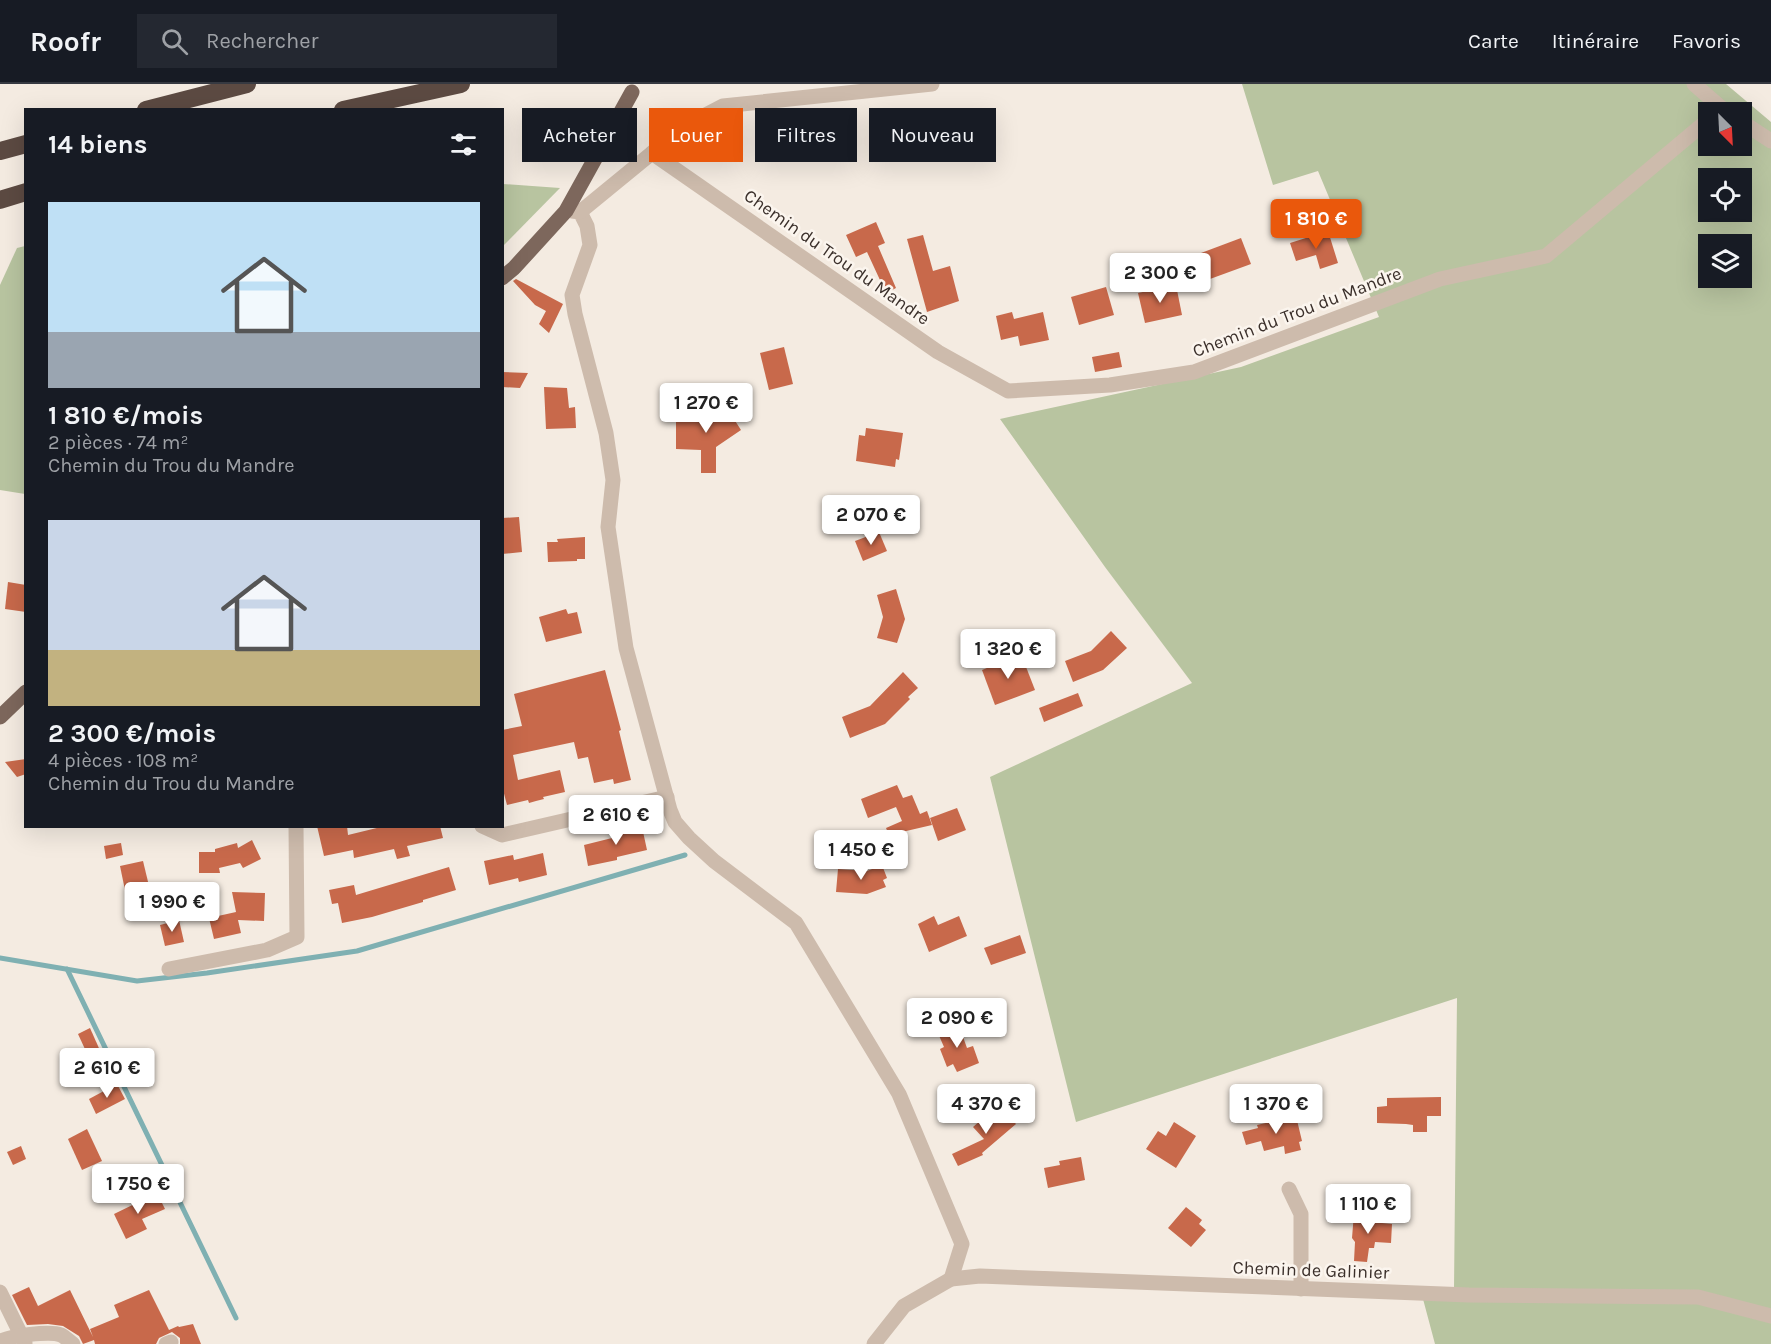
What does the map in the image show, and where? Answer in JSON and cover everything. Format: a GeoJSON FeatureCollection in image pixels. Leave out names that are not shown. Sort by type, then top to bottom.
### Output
{"type":"FeatureCollection","features":[{"type":"Feature","properties":{"kind":"highway"},"geometry":{"type":"LineString","coordinates":[[154,108],[247,84]]}},
{"type":"Feature","properties":{"kind":"highway"},"geometry":{"type":"LineString","coordinates":[[352,108],[461,84]]}},
{"type":"Feature","properties":{"kind":"highway"},"geometry":{"type":"LineString","coordinates":[[0,151],[24,145]]}},
{"type":"Feature","properties":{"kind":"highway"},"geometry":{"type":"LineString","coordinates":[[0,200],[24,193]]}},
{"type":"Feature","properties":{"kind":"main road"},"geometry":{"type":"LineString","coordinates":[[504,276],[573,211],[632,92]]}},
{"type":"Feature","properties":{"kind":"main road"},"geometry":{"type":"LineString","coordinates":[[0,717],[24,694]]}},
{"type":"Feature","properties":{"kind":"street"},"geometry":{"type":"LineString","coordinates":[[719,108],[932,84]]}},
{"type":"Feature","properties":{"kind":"street"},"geometry":{"type":"LineString","coordinates":[[1694,84],[1713,102]]}},
{"type":"Feature","properties":{"kind":"street","name":"Chemin du Trou du Mandre"},"geometry":{"type":"LineString","coordinates":[[665,162],[938,352],[1008,392],[1110,385],[1194,372],[1440,279],[1546,256],[1698,128]]}},
{"type":"Feature","properties":{"kind":"street"},"geometry":{"type":"LineString","coordinates":[[1752,129],[1771,141]]}},
{"type":"Feature","properties":{"kind":"street"},"geometry":{"type":"LineString","coordinates":[[649,155],[573,211],[587,226],[590,245],[572,295],[606,433],[613,480],[608,527],[626,648],[675,822],[714,861],[796,923],[898,1095],[962,1244],[951,1279]]}},
{"type":"Feature","properties":{"kind":"street"},"geometry":{"type":"LineString","coordinates":[[486,828],[502,835],[667,797]]}},
{"type":"Feature","properties":{"kind":"street"},"geometry":{"type":"LineString","coordinates":[[169,969],[267,950],[297,937],[296,828]]}},
{"type":"Feature","properties":{"kind":"street"},"geometry":{"type":"LineString","coordinates":[[1289,1189],[1300,1214],[1300,1289]]}},
{"type":"Feature","properties":{"kind":"street","name":"Chemin de Galinier"},"geometry":{"type":"LineString","coordinates":[[874,1344],[904,1306],[951,1279],[980,1276],[1469,1295],[1698,1297],[1771,1316]]}},
{"type":"Feature","properties":{"kind":"street"},"geometry":{"type":"LineString","coordinates":[[0,1292],[24,1340]]}},
{"type":"Feature","properties":{"kind":"street"},"geometry":{"type":"LineString","coordinates":[[0,1342],[60,1334],[73,1344]]}},
{"type":"Feature","properties":{"kind":"green space"},"geometry":{"type":"Polygon","coordinates":[[[1242,84],[1726,84],[1747,102],[1698,102],[1698,156],[1752,156],[1752,106],[1771,122],[1771,1344],[1435,1344],[1423,1299],[1454,1289],[1457,998],[1076,1122],[990,777],[1192,683],[1105,567],[1000,419],[1241,367],[1379,317],[1318,171],[1273,185],[1242,84]]]}},
{"type":"Feature","properties":{"kind":"green space"},"geometry":{"type":"Polygon","coordinates":[[[504,184],[560,188],[504,245],[504,184]]]}},
{"type":"Feature","properties":{"kind":"green space"},"geometry":{"type":"Polygon","coordinates":[[[24,246],[24,494],[0,490],[0,285],[17,248],[24,246]]]}},
{"type":"Feature","properties":{"kind":"building"},"geometry":{"type":"Polygon","coordinates":[[[876,222],[885,243],[878,246],[896,288],[886,293],[867,252],[856,257],[846,235],[876,222]]]}},
{"type":"Feature","properties":{"kind":"building"},"geometry":{"type":"Polygon","coordinates":[[[1328,231],[1338,263],[1320,269],[1316,255],[1296,261],[1290,243],[1328,231]]]}},
{"type":"Feature","properties":{"kind":"building"},"geometry":{"type":"Polygon","coordinates":[[[923,235],[933,271],[950,266],[959,301],[927,312],[907,239],[923,235]]]}},
{"type":"Feature","properties":{"kind":"building"},"geometry":{"type":"Polygon","coordinates":[[[1241,238],[1251,264],[1210,279],[1201,253],[1241,238]]]}},
{"type":"Feature","properties":{"kind":"building"},"geometry":{"type":"Polygon","coordinates":[[[516,279],[563,304],[549,333],[539,324],[546,311],[535,305],[513,281],[516,279]]]}},
{"type":"Feature","properties":{"kind":"building"},"geometry":{"type":"Polygon","coordinates":[[[1176,285],[1182,315],[1145,323],[1138,293],[1176,285]]]}},
{"type":"Feature","properties":{"kind":"building"},"geometry":{"type":"Polygon","coordinates":[[[1106,287],[1114,315],[1079,325],[1071,297],[1106,287]]]}},
{"type":"Feature","properties":{"kind":"building"},"geometry":{"type":"Polygon","coordinates":[[[1012,312],[1014,319],[1043,312],[1049,340],[1020,346],[1018,336],[1001,340],[996,316],[1012,312]]]}},
{"type":"Feature","properties":{"kind":"building"},"geometry":{"type":"Polygon","coordinates":[[[784,347],[793,384],[769,390],[760,353],[784,347]]]}},
{"type":"Feature","properties":{"kind":"building"},"geometry":{"type":"Polygon","coordinates":[[[1119,352],[1122,367],[1095,372],[1092,357],[1119,352]]]}},
{"type":"Feature","properties":{"kind":"building"},"geometry":{"type":"Polygon","coordinates":[[[504,372],[528,373],[520,388],[504,387],[504,372]]]}},
{"type":"Feature","properties":{"kind":"building"},"geometry":{"type":"Polygon","coordinates":[[[544,387],[567,388],[569,408],[575,407],[576,428],[546,429],[544,387]]]}},
{"type":"Feature","properties":{"kind":"building"},"geometry":{"type":"Polygon","coordinates":[[[723,402],[741,430],[716,447],[716,473],[701,473],[701,450],[676,449],[676,416],[702,416],[723,402]]]}},
{"type":"Feature","properties":{"kind":"building"},"geometry":{"type":"Polygon","coordinates":[[[866,428],[903,433],[899,460],[896,459],[895,467],[856,461],[859,435],[865,436],[866,428]]]}},
{"type":"Feature","properties":{"kind":"building"},"geometry":{"type":"Polygon","coordinates":[[[519,517],[522,552],[504,554],[504,518],[519,517]]]}},
{"type":"Feature","properties":{"kind":"building"},"geometry":{"type":"Polygon","coordinates":[[[879,532],[887,551],[863,561],[855,541],[879,532]]]}},
{"type":"Feature","properties":{"kind":"building"},"geometry":{"type":"Polygon","coordinates":[[[585,537],[585,559],[548,562],[547,542],[585,537]]]}},
{"type":"Feature","properties":{"kind":"building"},"geometry":{"type":"Polygon","coordinates":[[[8,582],[24,585],[24,612],[5,609],[8,582]]]}},
{"type":"Feature","properties":{"kind":"building"},"geometry":{"type":"Polygon","coordinates":[[[896,589],[905,619],[897,643],[877,638],[883,617],[877,595],[896,589]]]}},
{"type":"Feature","properties":{"kind":"building"},"geometry":{"type":"Polygon","coordinates":[[[566,609],[568,614],[577,612],[582,633],[546,642],[539,617],[566,609]]]}},
{"type":"Feature","properties":{"kind":"building"},"geometry":{"type":"Polygon","coordinates":[[[1111,631],[1127,648],[1103,670],[1073,682],[1065,661],[1091,651],[1111,631]]]}},
{"type":"Feature","properties":{"kind":"building"},"geometry":{"type":"Polygon","coordinates":[[[1021,654],[1035,690],[995,705],[982,670],[1021,654]]]}},
{"type":"Feature","properties":{"kind":"building"},"geometry":{"type":"Polygon","coordinates":[[[605,670],[631,780],[614,784],[613,779],[594,783],[588,757],[578,759],[574,742],[513,755],[518,780],[560,770],[565,792],[529,803],[528,800],[507,805],[504,794],[504,730],[522,726],[514,694],[605,670]]]}},
{"type":"Feature","properties":{"kind":"building"},"geometry":{"type":"Polygon","coordinates":[[[903,672],[918,688],[908,697],[910,699],[885,724],[850,738],[842,717],[870,706],[903,672]]]}},
{"type":"Feature","properties":{"kind":"building"},"geometry":{"type":"Polygon","coordinates":[[[1078,693],[1083,706],[1044,722],[1039,708],[1078,693]]]}},
{"type":"Feature","properties":{"kind":"building"},"geometry":{"type":"Polygon","coordinates":[[[24,759],[24,775],[17,777],[5,762],[24,759]]]}},
{"type":"Feature","properties":{"kind":"building"},"geometry":{"type":"Polygon","coordinates":[[[897,785],[903,798],[912,795],[920,814],[927,811],[932,825],[889,835],[886,828],[902,821],[896,807],[868,818],[861,799],[897,785]]]}},
{"type":"Feature","properties":{"kind":"building"},"geometry":{"type":"Polygon","coordinates":[[[957,808],[966,830],[938,841],[930,818],[957,808]]]}},
{"type":"Feature","properties":{"kind":"building"},"geometry":{"type":"Polygon","coordinates":[[[642,827],[647,850],[588,866],[584,845],[612,838],[611,833],[642,827]]]}},
{"type":"Feature","properties":{"kind":"building"},"geometry":{"type":"Polygon","coordinates":[[[317,828],[347,828],[348,835],[377,828],[440,828],[443,838],[407,846],[410,856],[397,859],[394,849],[354,858],[353,850],[324,856],[317,828]]]}},
{"type":"Feature","properties":{"kind":"building"},"geometry":{"type":"Polygon","coordinates":[[[252,840],[261,859],[243,868],[240,863],[219,868],[220,873],[199,873],[199,852],[215,852],[215,849],[237,843],[238,848],[252,840]]]}},
{"type":"Feature","properties":{"kind":"building"},"geometry":{"type":"Polygon","coordinates":[[[121,843],[123,855],[106,859],[104,846],[121,843]]]}},
{"type":"Feature","properties":{"kind":"building"},"geometry":{"type":"Polygon","coordinates":[[[543,853],[547,875],[519,882],[518,878],[489,885],[484,861],[513,855],[514,860],[543,853]]]}},
{"type":"Feature","properties":{"kind":"building"},"geometry":{"type":"Polygon","coordinates":[[[143,861],[150,890],[126,895],[120,866],[143,861]]]}},
{"type":"Feature","properties":{"kind":"building"},"geometry":{"type":"Polygon","coordinates":[[[882,865],[887,878],[883,880],[886,887],[867,894],[836,892],[838,869],[867,871],[882,865]]]}},
{"type":"Feature","properties":{"kind":"building"},"geometry":{"type":"Polygon","coordinates":[[[449,867],[456,890],[423,900],[423,902],[342,923],[338,903],[332,904],[329,890],[354,885],[356,895],[449,867]]]}},
{"type":"Feature","properties":{"kind":"building"},"geometry":{"type":"Polygon","coordinates":[[[232,892],[265,893],[264,921],[238,920],[241,933],[214,939],[209,918],[236,912],[232,892]]]}},
{"type":"Feature","properties":{"kind":"building"},"geometry":{"type":"Polygon","coordinates":[[[934,916],[938,925],[959,916],[967,936],[929,952],[918,924],[934,916]]]}},
{"type":"Feature","properties":{"kind":"building"},"geometry":{"type":"Polygon","coordinates":[[[179,920],[184,942],[165,946],[160,925],[179,920]]]}},
{"type":"Feature","properties":{"kind":"building"},"geometry":{"type":"Polygon","coordinates":[[[1020,935],[1026,953],[991,965],[984,948],[1020,935]]]}},
{"type":"Feature","properties":{"kind":"building"},"geometry":{"type":"Polygon","coordinates":[[[958,1023],[967,1048],[973,1046],[979,1063],[957,1072],[953,1064],[947,1067],[940,1049],[944,1047],[937,1031],[958,1023]]]}},
{"type":"Feature","properties":{"kind":"building"},"geometry":{"type":"Polygon","coordinates":[[[90,1028],[102,1055],[90,1060],[78,1034],[90,1028]]]}},
{"type":"Feature","properties":{"kind":"building"},"geometry":{"type":"Polygon","coordinates":[[[117,1084],[125,1099],[96,1114],[89,1099],[117,1084]]]}},
{"type":"Feature","properties":{"kind":"building"},"geometry":{"type":"Polygon","coordinates":[[[1441,1097],[1441,1116],[1427,1116],[1427,1132],[1413,1132],[1413,1125],[1377,1123],[1377,1107],[1387,1106],[1387,1098],[1441,1097]]]}},
{"type":"Feature","properties":{"kind":"building"},"geometry":{"type":"Polygon","coordinates":[[[998,1105],[1016,1124],[982,1153],[983,1155],[958,1166],[952,1154],[984,1139],[973,1127],[998,1105]]]}},
{"type":"Feature","properties":{"kind":"building"},"geometry":{"type":"Polygon","coordinates":[[[1296,1116],[1302,1141],[1299,1142],[1301,1150],[1285,1154],[1284,1146],[1264,1151],[1261,1141],[1246,1145],[1242,1132],[1258,1128],[1257,1125],[1296,1116]]]}},
{"type":"Feature","properties":{"kind":"building"},"geometry":{"type":"Polygon","coordinates":[[[1174,1122],[1196,1136],[1176,1168],[1146,1149],[1158,1131],[1166,1136],[1174,1122]]]}},
{"type":"Feature","properties":{"kind":"building"},"geometry":{"type":"Polygon","coordinates":[[[87,1129],[102,1161],[82,1170],[68,1139],[87,1129]]]}},
{"type":"Feature","properties":{"kind":"building"},"geometry":{"type":"Polygon","coordinates":[[[21,1146],[26,1159],[13,1165],[7,1152],[21,1146]]]}},
{"type":"Feature","properties":{"kind":"building"},"geometry":{"type":"Polygon","coordinates":[[[1081,1157],[1085,1180],[1048,1188],[1044,1168],[1060,1165],[1059,1161],[1081,1157]]]}},
{"type":"Feature","properties":{"kind":"building"},"geometry":{"type":"Polygon","coordinates":[[[157,1193],[165,1209],[142,1219],[147,1229],[126,1239],[114,1214],[157,1193]]]}},
{"type":"Feature","properties":{"kind":"building"},"geometry":{"type":"Polygon","coordinates":[[[1186,1207],[1202,1220],[1199,1224],[1206,1230],[1191,1247],[1168,1228],[1186,1207]]]}},
{"type":"Feature","properties":{"kind":"building"},"geometry":{"type":"Polygon","coordinates":[[[1354,1213],[1372,1214],[1372,1222],[1392,1224],[1391,1243],[1375,1242],[1374,1248],[1369,1248],[1367,1262],[1354,1261],[1355,1242],[1352,1238],[1354,1213]]]}},
{"type":"Feature","properties":{"kind":"building"},"geometry":{"type":"Polygon","coordinates":[[[29,1287],[38,1306],[70,1290],[93,1337],[90,1329],[119,1317],[114,1305],[149,1290],[169,1330],[193,1324],[201,1344],[180,1344],[180,1338],[172,1332],[159,1338],[156,1344],[95,1344],[94,1340],[83,1344],[79,1336],[63,1326],[27,1325],[12,1295],[29,1287]]]}},
{"type":"Feature","properties":{"kind":"waterway"},"geometry":{"type":"LineString","coordinates":[[0,958],[137,981],[357,951],[685,855]]}},
{"type":"Feature","properties":{"kind":"waterway"},"geometry":{"type":"LineString","coordinates":[[67,969],[236,1318]]}}]}
